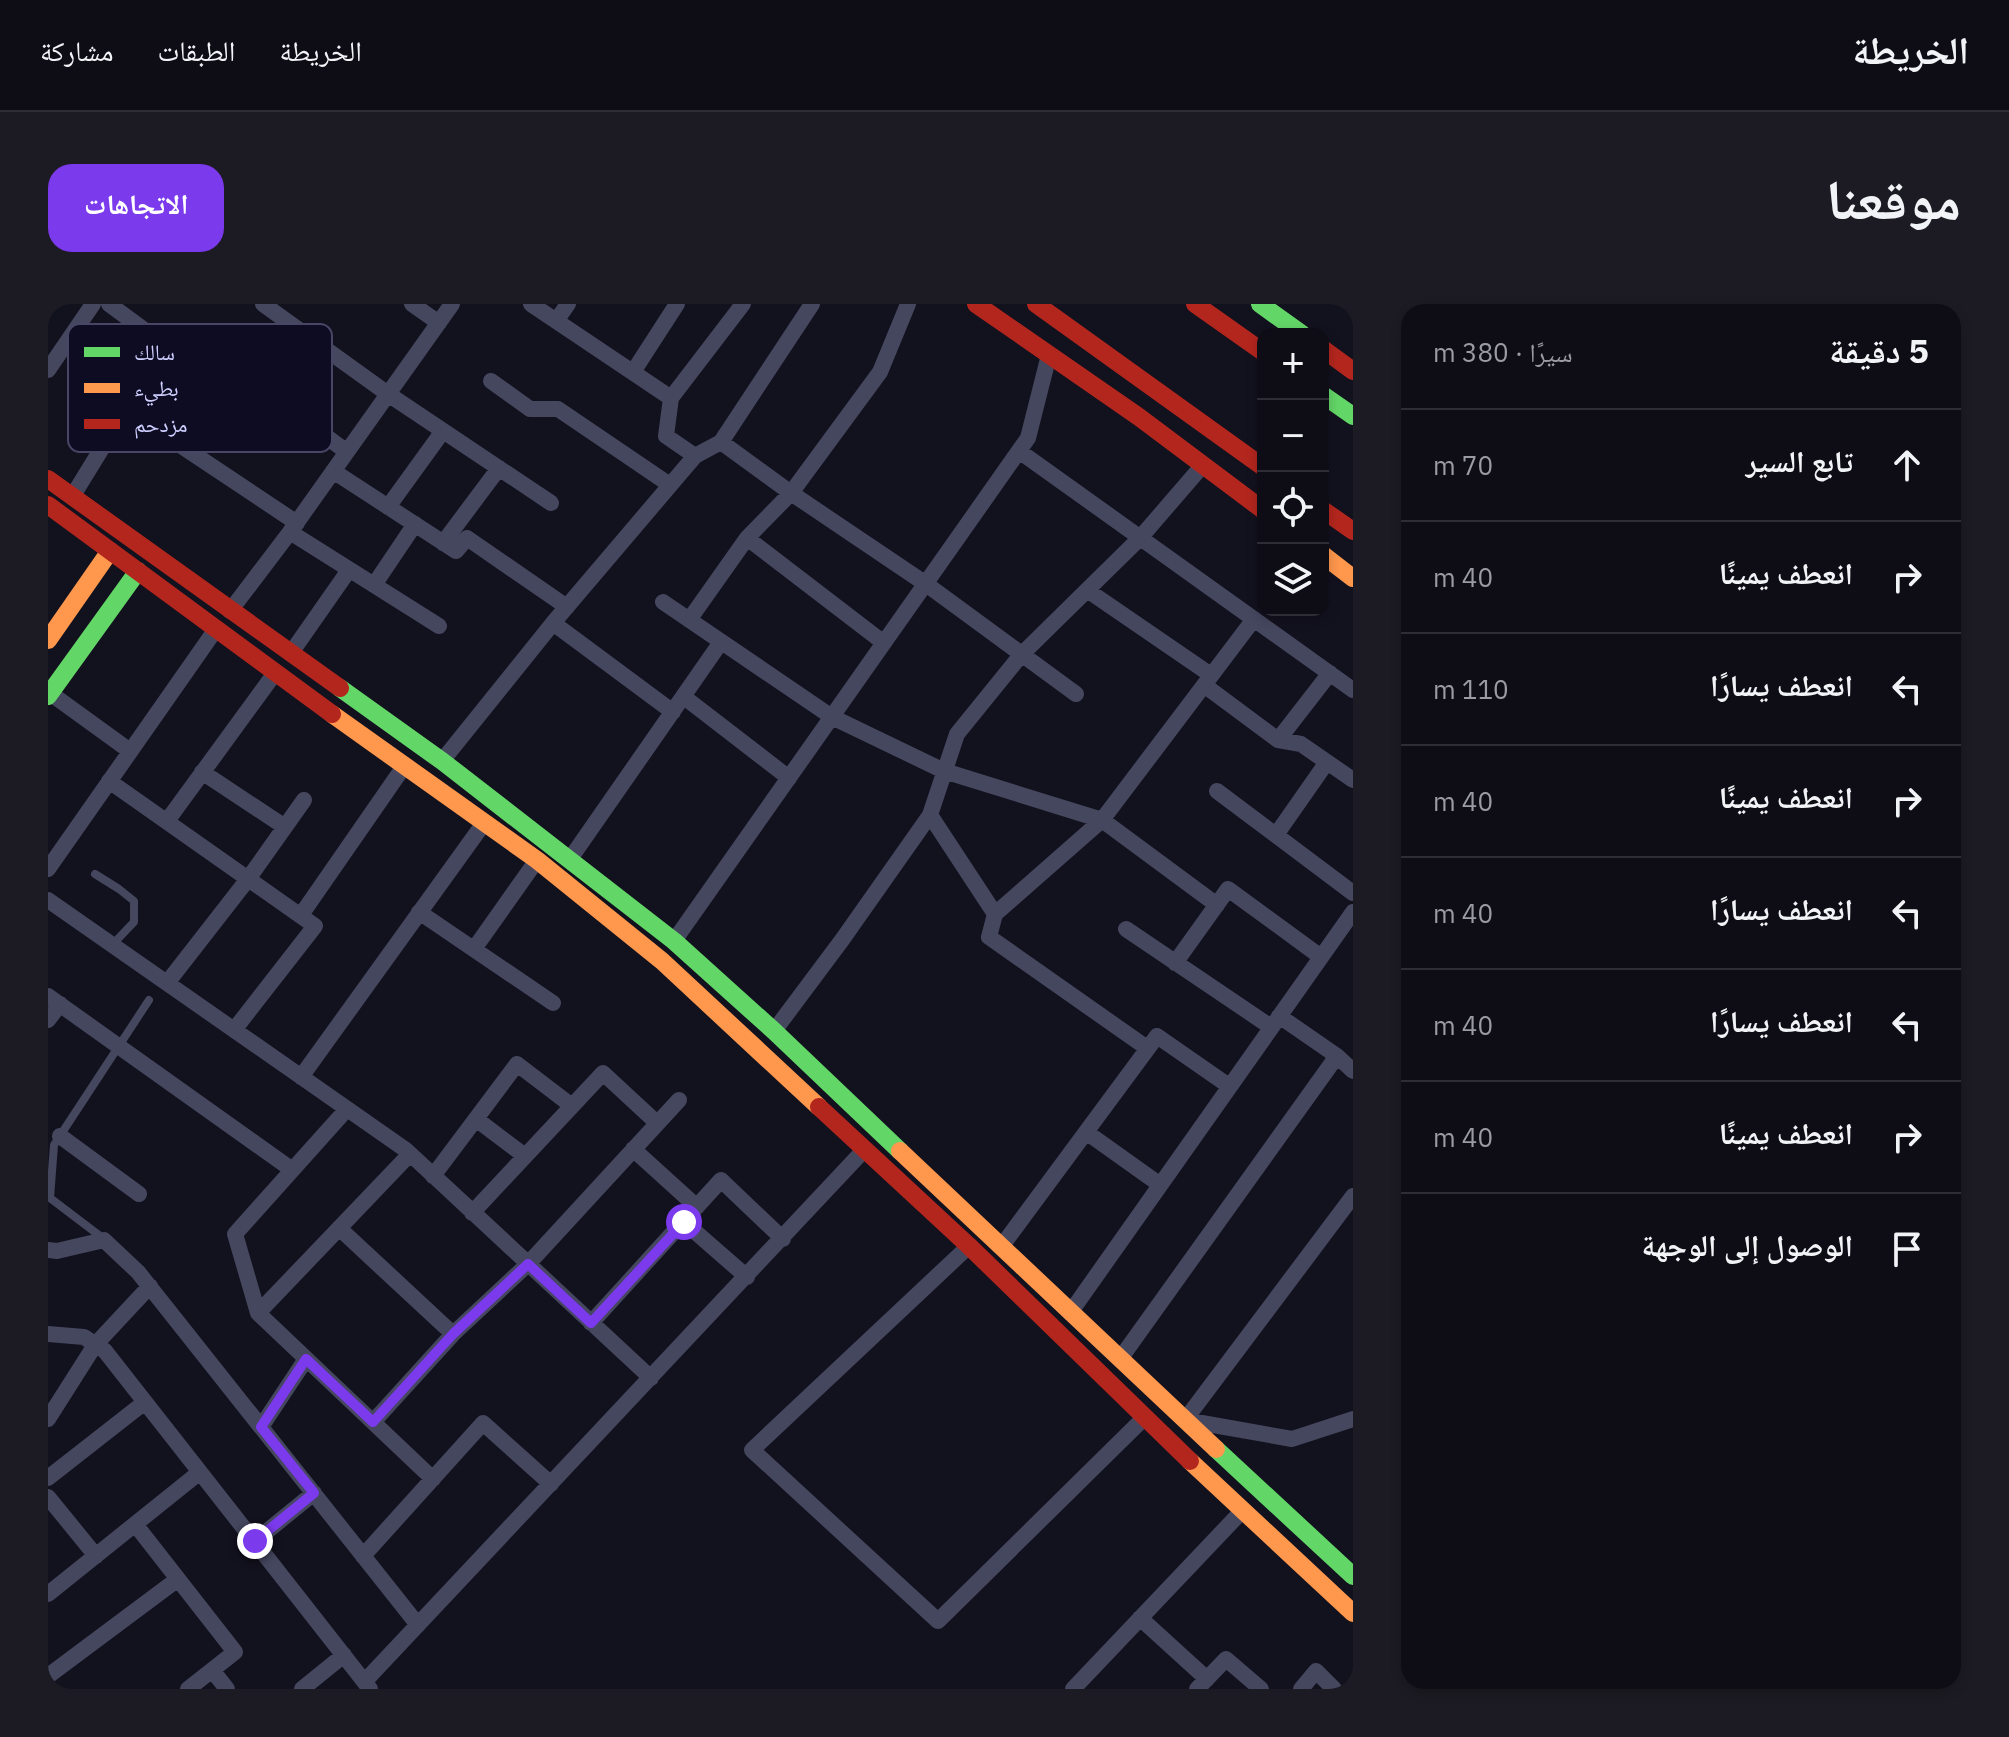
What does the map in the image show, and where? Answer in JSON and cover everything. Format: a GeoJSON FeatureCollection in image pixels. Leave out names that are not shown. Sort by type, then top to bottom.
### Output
{"type":"FeatureCollection","features":[{"type":"Feature","properties":{"kind":"street"},"geometry":{"type":"LineString","coordinates":[[79,324],[93,304]]}},
{"type":"Feature","properties":{"kind":"street"},"geometry":{"type":"LineString","coordinates":[[109,304],[136,324]]}},
{"type":"Feature","properties":{"kind":"street"},"geometry":{"type":"LineString","coordinates":[[263,304],[291,324]]}},
{"type":"Feature","properties":{"kind":"street"},"geometry":{"type":"LineString","coordinates":[[412,304],[439,323]]}},
{"type":"Feature","properties":{"kind":"street"},"geometry":{"type":"LineString","coordinates":[[230,611],[294,528],[452,304]]}},
{"type":"Feature","properties":{"kind":"street"},"geometry":{"type":"LineString","coordinates":[[531,304],[671,398]]}},
{"type":"Feature","properties":{"kind":"street"},"geometry":{"type":"LineString","coordinates":[[556,321],[568,304]]}},
{"type":"Feature","properties":{"kind":"street"},"geometry":{"type":"LineString","coordinates":[[633,372],[677,304]]}},
{"type":"Feature","properties":{"kind":"street"},"geometry":{"type":"LineString","coordinates":[[695,456],[666,436],[671,398],[743,304]]}},
{"type":"Feature","properties":{"kind":"street"},"geometry":{"type":"LineString","coordinates":[[442,761],[553,623],[695,456],[721,442],[812,304]]}},
{"type":"Feature","properties":{"kind":"street"},"geometry":{"type":"LineString","coordinates":[[689,620],[747,538],[791,493],[880,372],[908,304]]}},
{"type":"Feature","properties":{"kind":"street"},"geometry":{"type":"LineString","coordinates":[[976,304],[1257,506]]}},
{"type":"Feature","properties":{"kind":"street"},"geometry":{"type":"LineString","coordinates":[[1036,304],[1257,463]]}},
{"type":"Feature","properties":{"kind":"street"},"geometry":{"type":"LineString","coordinates":[[1195,304],[1257,348]]}},
{"type":"Feature","properties":{"kind":"street"},"geometry":{"type":"LineString","coordinates":[[1260,304],[1294,328]]}},
{"type":"Feature","properties":{"kind":"street"},"geometry":{"type":"LineString","coordinates":[[48,370],[68,341]]}},
{"type":"Feature","properties":{"kind":"street"},"geometry":{"type":"LineString","coordinates":[[1329,353],[1353,371]]}},
{"type":"Feature","properties":{"kind":"street"},"geometry":{"type":"LineString","coordinates":[[332,354],[551,503]]}},
{"type":"Feature","properties":{"kind":"street"},"geometry":{"type":"LineString","coordinates":[[674,941],[1028,438],[1049,355]]}},
{"type":"Feature","properties":{"kind":"street"},"geometry":{"type":"LineString","coordinates":[[491,381],[530,409],[558,409],[670,485]]}},
{"type":"Feature","properties":{"kind":"street"},"geometry":{"type":"LineString","coordinates":[[1329,399],[1353,416]]}},
{"type":"Feature","properties":{"kind":"street"},"geometry":{"type":"LineString","coordinates":[[388,507],[443,431]]}},
{"type":"Feature","properties":{"kind":"street"},"geometry":{"type":"LineString","coordinates":[[332,441],[347,452]]}},
{"type":"Feature","properties":{"kind":"street"},"geometry":{"type":"LineString","coordinates":[[721,442],[926,584],[1076,694]]}},
{"type":"Feature","properties":{"kind":"street"},"geometry":{"type":"LineString","coordinates":[[1019,451],[1353,690]]}},
{"type":"Feature","properties":{"kind":"street"},"geometry":{"type":"LineString","coordinates":[[72,497],[100,452]]}},
{"type":"Feature","properties":{"kind":"street"},"geometry":{"type":"LineString","coordinates":[[187,452],[349,570],[439,626]]}},
{"type":"Feature","properties":{"kind":"street"},"geometry":{"type":"LineString","coordinates":[[774,1031],[930,815],[957,734],[1021,655],[1140,538],[1203,465]]}},
{"type":"Feature","properties":{"kind":"street"},"geometry":{"type":"LineString","coordinates":[[443,543],[499,468]]}},
{"type":"Feature","properties":{"kind":"street"},"geometry":{"type":"LineString","coordinates":[[333,471],[456,551],[467,538],[567,607]]}},
{"type":"Feature","properties":{"kind":"street"},"geometry":{"type":"LineString","coordinates":[[48,479],[442,761],[674,941],[774,1031],[1070,1313],[1353,1576]]}},
{"type":"Feature","properties":{"kind":"street"},"geometry":{"type":"LineString","coordinates":[[48,505],[275,673],[537,860],[662,961],[969,1246],[1144,1418],[1353,1613]]}},
{"type":"Feature","properties":{"kind":"street"},"geometry":{"type":"LineString","coordinates":[[1329,514],[1353,531]]}},
{"type":"Feature","properties":{"kind":"street"},"geometry":{"type":"LineString","coordinates":[[374,585],[415,524]]}},
{"type":"Feature","properties":{"kind":"street"},"geometry":{"type":"LineString","coordinates":[[747,538],[884,643]]}},
{"type":"Feature","properties":{"kind":"street"},"geometry":{"type":"LineString","coordinates":[[48,640],[110,551]]}},
{"type":"Feature","properties":{"kind":"street"},"geometry":{"type":"LineString","coordinates":[[1329,560],[1353,578]]}},
{"type":"Feature","properties":{"kind":"street"},"geometry":{"type":"LineString","coordinates":[[291,653],[349,570]]}},
{"type":"Feature","properties":{"kind":"street"},"geometry":{"type":"LineString","coordinates":[[130,751],[49,694],[138,571]]}},
{"type":"Feature","properties":{"kind":"street"},"geometry":{"type":"LineString","coordinates":[[1087,590],[1207,680],[1278,740],[1301,744],[1353,780]]}},
{"type":"Feature","properties":{"kind":"street"},"geometry":{"type":"LineString","coordinates":[[663,602],[832,717],[944,771],[1102,820],[1217,905]]}},
{"type":"Feature","properties":{"kind":"street"},"geometry":{"type":"LineString","coordinates":[[1147,1048],[989,937],[995,914],[1102,820],[1254,619]]}},
{"type":"Feature","properties":{"kind":"street"},"geometry":{"type":"LineString","coordinates":[[553,623],[673,712]]}},
{"type":"Feature","properties":{"kind":"street"},"geometry":{"type":"LineString","coordinates":[[48,869],[216,629]]}},
{"type":"Feature","properties":{"kind":"street"},"geometry":{"type":"LineString","coordinates":[[570,859],[721,642]]}},
{"type":"Feature","properties":{"kind":"street"},"geometry":{"type":"LineString","coordinates":[[167,821],[275,673]]}},
{"type":"Feature","properties":{"kind":"street"},"geometry":{"type":"LineString","coordinates":[[1278,740],[1330,673]]}},
{"type":"Feature","properties":{"kind":"street"},"geometry":{"type":"LineString","coordinates":[[684,697],[789,778]]}},
{"type":"Feature","properties":{"kind":"street"},"geometry":{"type":"LineString","coordinates":[[1276,835],[1327,762]]}},
{"type":"Feature","properties":{"kind":"street"},"geometry":{"type":"LineString","coordinates":[[301,915],[405,765]]}},
{"type":"Feature","properties":{"kind":"street"},"geometry":{"type":"LineString","coordinates":[[202,772],[285,827]]}},
{"type":"Feature","properties":{"kind":"street"},"geometry":{"type":"LineString","coordinates":[[109,781],[315,926],[234,1030]]}},
{"type":"Feature","properties":{"kind":"street"},"geometry":{"type":"LineString","coordinates":[[1217,791],[1353,893]]}},
{"type":"Feature","properties":{"kind":"street"},"geometry":{"type":"LineString","coordinates":[[167,983],[248,879],[304,800]]}},
{"type":"Feature","properties":{"kind":"street"},"geometry":{"type":"LineString","coordinates":[[930,815],[995,914]]}},
{"type":"Feature","properties":{"kind":"street"},"geometry":{"type":"LineString","coordinates":[[301,1077],[484,823]]}},
{"type":"Feature","properties":{"kind":"street"},"geometry":{"type":"LineString","coordinates":[[474,949],[537,860]]}},
{"type":"Feature","properties":{"kind":"street"},"geometry":{"type":"LineString","coordinates":[[1175,963],[1228,889],[1321,957]]}},
{"type":"Feature","properties":{"kind":"street"},"geometry":{"type":"LineString","coordinates":[[48,900],[410,1154],[651,1378]]}},
{"type":"Feature","properties":{"kind":"street"},"geometry":{"type":"LineString","coordinates":[[419,912],[553,1003]]}},
{"type":"Feature","properties":{"kind":"street"},"geometry":{"type":"LineString","coordinates":[[1070,1313],[1353,912]]}},
{"type":"Feature","properties":{"kind":"street"},"geometry":{"type":"LineString","coordinates":[[1126,929],[1175,963],[1337,1056],[1353,1071]]}},
{"type":"Feature","properties":{"kind":"street"},"geometry":{"type":"LineString","coordinates":[[48,1020],[54,1000],[291,1169]]}},
{"type":"Feature","properties":{"kind":"street"},"geometry":{"type":"LineString","coordinates":[[1001,1247],[1157,1036],[1229,1086]]}},
{"type":"Feature","properties":{"kind":"street"},"geometry":{"type":"LineString","coordinates":[[1120,1359],[1337,1056]]}},
{"type":"Feature","properties":{"kind":"street"},"geometry":{"type":"LineString","coordinates":[[433,1176],[517,1064],[572,1106]]}},
{"type":"Feature","properties":{"kind":"street"},"geometry":{"type":"LineString","coordinates":[[472,1213],[603,1073],[657,1123]]}},
{"type":"Feature","properties":{"kind":"street"},"geometry":{"type":"LineString","coordinates":[[373,1422],[453,1334],[528,1264],[679,1100]]}},
{"type":"Feature","properties":{"kind":"street"},"geometry":{"type":"LineString","coordinates":[[347,1109],[235,1234],[258,1313],[433,1479]]}},
{"type":"Feature","properties":{"kind":"street"},"geometry":{"type":"LineString","coordinates":[[476,1119],[525,1156]]}},
{"type":"Feature","properties":{"kind":"street"},"geometry":{"type":"LineString","coordinates":[[1086,1132],[1159,1184]]}},
{"type":"Feature","properties":{"kind":"street"},"geometry":{"type":"LineString","coordinates":[[60,1136],[139,1194]]}},
{"type":"Feature","properties":{"kind":"street"},"geometry":{"type":"LineString","coordinates":[[633,1149],[697,1207]]}},
{"type":"Feature","properties":{"kind":"street"},"geometry":{"type":"LineString","coordinates":[[48,1334],[84,1337],[105,1351],[368,1685],[418,1625],[865,1149]]}},
{"type":"Feature","properties":{"kind":"street"},"geometry":{"type":"LineString","coordinates":[[258,1313],[410,1154]]}},
{"type":"Feature","properties":{"kind":"street"},"geometry":{"type":"LineString","coordinates":[[591,1323],[721,1180],[783,1239]]}},
{"type":"Feature","properties":{"kind":"street"},"geometry":{"type":"LineString","coordinates":[[1185,1420],[1353,1196]]}},
{"type":"Feature","properties":{"kind":"street"},"geometry":{"type":"LineString","coordinates":[[684,1222],[747,1277]]}},
{"type":"Feature","properties":{"kind":"street"},"geometry":{"type":"LineString","coordinates":[[339,1228],[453,1334]]}},
{"type":"Feature","properties":{"kind":"street"},"geometry":{"type":"LineString","coordinates":[[48,1250],[57,1251],[104,1240],[150,1286],[418,1625]]}},
{"type":"Feature","properties":{"kind":"street"},"geometry":{"type":"LineString","coordinates":[[969,1246],[752,1450],[938,1621],[1144,1418]]}},
{"type":"Feature","properties":{"kind":"street"},"geometry":{"type":"LineString","coordinates":[[48,1419],[95,1345],[150,1286]]}},
{"type":"Feature","properties":{"kind":"street"},"geometry":{"type":"LineString","coordinates":[[261,1427],[306,1359]]}},
{"type":"Feature","properties":{"kind":"street"},"geometry":{"type":"LineString","coordinates":[[48,1478],[145,1402]]}},
{"type":"Feature","properties":{"kind":"street"},"geometry":{"type":"LineString","coordinates":[[1185,1420],[1292,1439],[1353,1419]]}},
{"type":"Feature","properties":{"kind":"street"},"geometry":{"type":"LineString","coordinates":[[363,1556],[483,1423],[551,1484]]}},
{"type":"Feature","properties":{"kind":"street"},"geometry":{"type":"LineString","coordinates":[[48,1594],[200,1472]]}},
{"type":"Feature","properties":{"kind":"street"},"geometry":{"type":"LineString","coordinates":[[255,1541],[314,1493]]}},
{"type":"Feature","properties":{"kind":"street"},"geometry":{"type":"LineString","coordinates":[[48,1497],[96,1556]]}},
{"type":"Feature","properties":{"kind":"street"},"geometry":{"type":"LineString","coordinates":[[1073,1689],[1243,1510]]}},
{"type":"Feature","properties":{"kind":"street"},"geometry":{"type":"LineString","coordinates":[[135,1524],[235,1652],[188,1689]]}},
{"type":"Feature","properties":{"kind":"street"},"geometry":{"type":"LineString","coordinates":[[48,1676],[178,1579]]}},
{"type":"Feature","properties":{"kind":"street"},"geometry":{"type":"LineString","coordinates":[[1140,1618],[1202,1684],[1226,1659],[1261,1689]]}},
{"type":"Feature","properties":{"kind":"street"},"geometry":{"type":"LineString","coordinates":[[302,1689],[344,1655]]}},
{"type":"Feature","properties":{"kind":"street"},"geometry":{"type":"LineString","coordinates":[[212,1670],[227,1689]]}},
{"type":"Feature","properties":{"kind":"street"},"geometry":{"type":"LineString","coordinates":[[1301,1689],[1316,1671],[1334,1689]]}},
{"type":"Feature","properties":{"kind":"lane"},"geometry":{"type":"LineString","coordinates":[[95,874],[134,901],[134,922],[113,945]]}},
{"type":"Feature","properties":{"kind":"lane"},"geometry":{"type":"LineString","coordinates":[[104,1240],[50,1198],[54,1145],[149,1000]]}},
{"type":"Feature","properties":{"kind":"traffic: fast"},"geometry":{"type":"LineString","coordinates":[[1260,304],[1294,328]]}},
{"type":"Feature","properties":{"kind":"traffic: fast"},"geometry":{"type":"LineString","coordinates":[[1329,399],[1353,416]]}},
{"type":"Feature","properties":{"kind":"traffic: fast"},"geometry":{"type":"LineString","coordinates":[[48,696],[138,571]]}},
{"type":"Feature","properties":{"kind":"traffic: fast"},"geometry":{"type":"LineString","coordinates":[[340,688],[442,761],[674,941],[900,1151]]}},
{"type":"Feature","properties":{"kind":"traffic: fast"},"geometry":{"type":"LineString","coordinates":[[1216,1449],[1353,1576]]}},
{"type":"Feature","properties":{"kind":"traffic: slow"},"geometry":{"type":"LineString","coordinates":[[48,640],[110,551]]}},
{"type":"Feature","properties":{"kind":"traffic: slow"},"geometry":{"type":"LineString","coordinates":[[1329,560],[1353,578]]}},
{"type":"Feature","properties":{"kind":"traffic: slow"},"geometry":{"type":"LineString","coordinates":[[332,714],[537,860],[662,961],[819,1107]]}},
{"type":"Feature","properties":{"kind":"traffic: slow"},"geometry":{"type":"LineString","coordinates":[[900,1151],[1216,1449]]}},
{"type":"Feature","properties":{"kind":"traffic: slow"},"geometry":{"type":"LineString","coordinates":[[1190,1461],[1353,1613]]}},
{"type":"Feature","properties":{"kind":"traffic: jam"},"geometry":{"type":"LineString","coordinates":[[976,304],[1139,417],[1257,506]]}},
{"type":"Feature","properties":{"kind":"traffic: jam"},"geometry":{"type":"LineString","coordinates":[[1036,304],[1257,463]]}},
{"type":"Feature","properties":{"kind":"traffic: jam"},"geometry":{"type":"LineString","coordinates":[[1195,304],[1257,348]]}},
{"type":"Feature","properties":{"kind":"traffic: jam"},"geometry":{"type":"LineString","coordinates":[[1329,353],[1353,371]]}},
{"type":"Feature","properties":{"kind":"traffic: jam"},"geometry":{"type":"LineString","coordinates":[[48,479],[340,688]]}},
{"type":"Feature","properties":{"kind":"traffic: jam"},"geometry":{"type":"LineString","coordinates":[[48,505],[332,714]]}},
{"type":"Feature","properties":{"kind":"traffic: jam"},"geometry":{"type":"LineString","coordinates":[[1329,514],[1353,531]]}},
{"type":"Feature","properties":{"kind":"traffic: jam"},"geometry":{"type":"LineString","coordinates":[[819,1107],[969,1246],[1190,1461]]}},
{"type":"Feature","properties":{"kind":"route"},"geometry":{"type":"LineString","coordinates":[[255,1541],[314,1493],[261,1427],[306,1359],[373,1422],[453,1334],[528,1264],[591,1323],[684,1222]]}}]}
